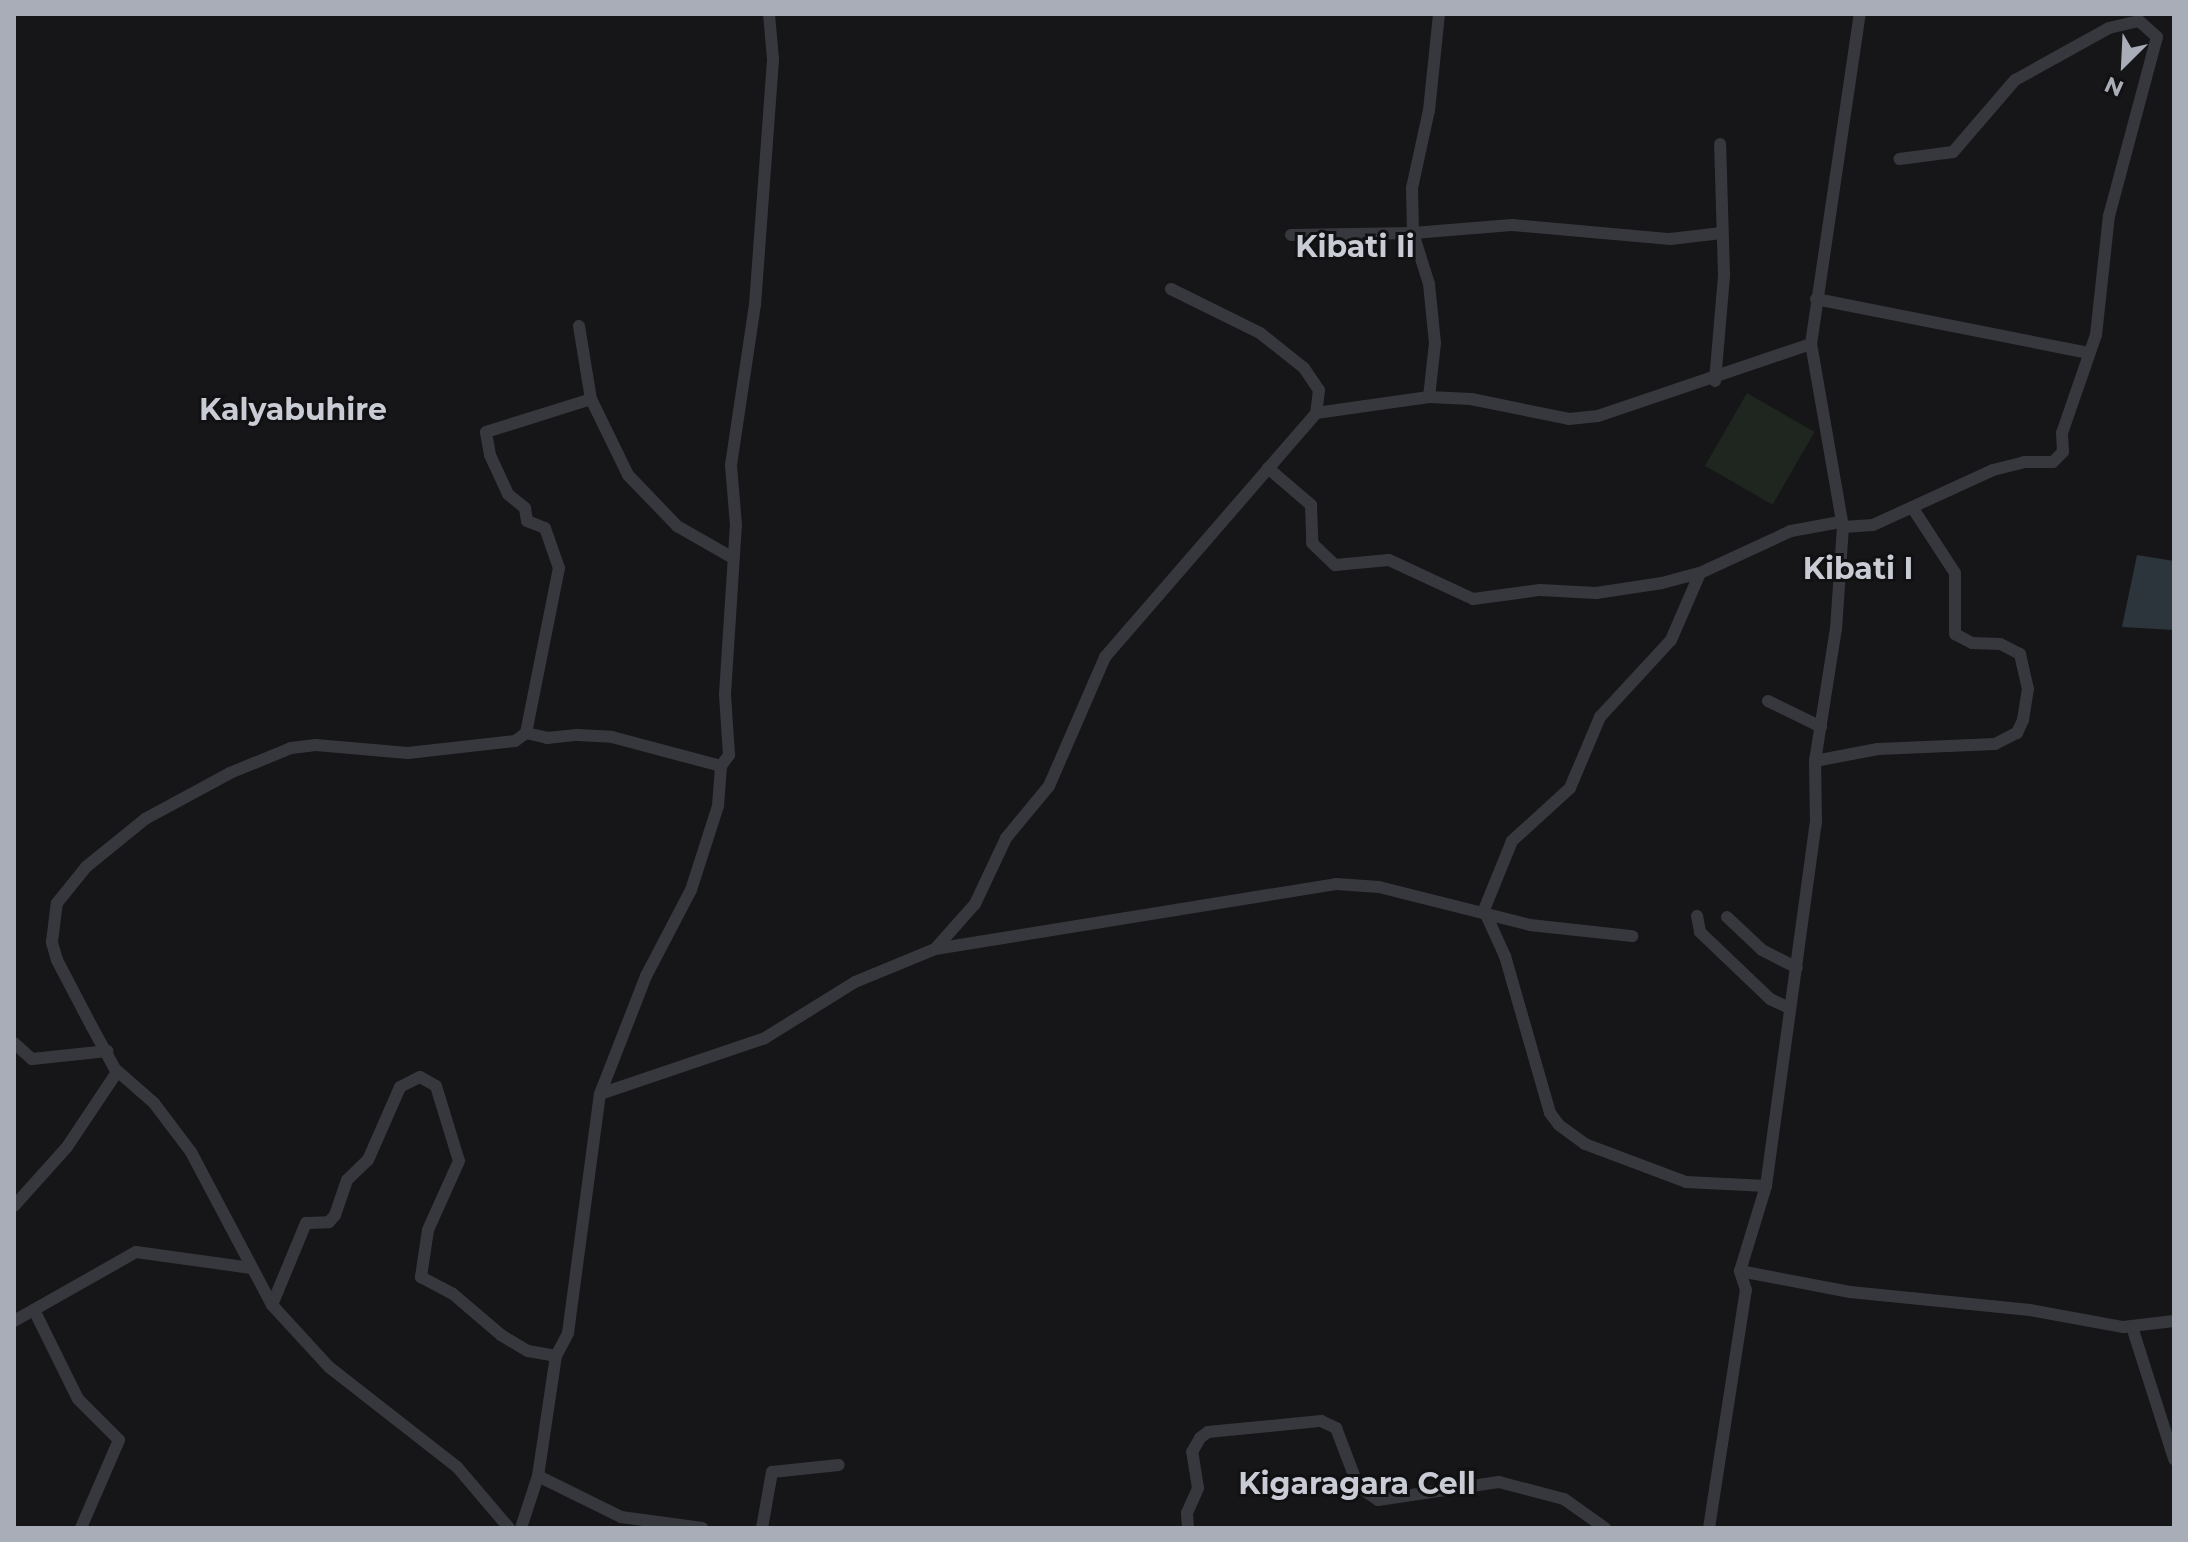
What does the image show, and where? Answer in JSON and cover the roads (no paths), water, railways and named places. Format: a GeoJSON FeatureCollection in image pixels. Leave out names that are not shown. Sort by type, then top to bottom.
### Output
{"type":"FeatureCollection","features":[{"type":"Feature","properties":{"kind":"street"},"geometry":{"type":"LineString","coordinates":[[521,1528],[538,1476],[556,1356],[568,1333],[600,1094],[646,976],[691,890],[718,806],[721,766],[729,755],[725,694],[733,558],[731,465],[755,305],[773,59],[769,14]]}},
{"type":"Feature","properties":{"kind":"street"},"geometry":{"type":"LineString","coordinates":[[1429,397],[1435,343],[1429,284],[1413,233],[1412,188],[1429,110],[1439,14]]}},
{"type":"Feature","properties":{"kind":"street"},"geometry":{"type":"LineString","coordinates":[[1709,1528],[1746,1290],[1740,1271],[1766,1186],[1816,823],[1815,761],[1841,525],[1838,477],[1811,344],[1860,14]]}},
{"type":"Feature","properties":{"kind":"street"},"geometry":{"type":"LineString","coordinates":[[1268,468],[1311,505],[1312,543],[1335,565],[1389,560],[1473,599],[1540,590],[1613,592],[1700,573],[1791,531],[1873,525],[1914,510],[1993,470],[2024,462],[2053,462],[2063,452],[2062,433],[2099,316],[2109,216],[2157,37],[2151,28],[2126,21],[2109,28],[2015,80],[1953,152],[1899,159]]}},
{"type":"Feature","properties":{"kind":"street"},"geometry":{"type":"LineString","coordinates":[[1715,381],[1724,247],[1716,234],[1720,144]]}},
{"type":"Feature","properties":{"kind":"street"},"geometry":{"type":"LineString","coordinates":[[1291,235],[1413,233],[1512,225],[1643,238],[1716,234]]}},
{"type":"Feature","properties":{"kind":"street"},"geometry":{"type":"LineString","coordinates":[[935,949],[975,904],[1006,838],[1049,786],[1096,671],[1316,413],[1319,390],[1304,368],[1260,333],[1171,289]]}},
{"type":"Feature","properties":{"kind":"street"},"geometry":{"type":"LineString","coordinates":[[1816,299],[2089,353]]}},
{"type":"Feature","properties":{"kind":"street"},"geometry":{"type":"LineString","coordinates":[[579,326],[591,399],[618,459],[652,503],[689,535],[733,558]]}},
{"type":"Feature","properties":{"kind":"street"},"geometry":{"type":"LineString","coordinates":[[1316,413],[1429,397],[1471,399],[1569,419],[1598,416],[1715,381],[1811,344]]}},
{"type":"Feature","properties":{"kind":"street"},"geometry":{"type":"LineString","coordinates":[[526,733],[559,568],[545,528],[527,521],[525,508],[508,494],[490,455],[486,432],[591,399]]}},
{"type":"Feature","properties":{"kind":"street"},"geometry":{"type":"LineString","coordinates":[[1815,761],[1878,749],[1995,744],[2017,733],[2023,720],[2028,689],[2020,654],[2000,644],[1972,643],[1955,634],[1955,573],[1914,510]]}},
{"type":"Feature","properties":{"kind":"street"},"geometry":{"type":"LineString","coordinates":[[1700,573],[1671,640],[1600,717],[1570,788],[1512,841],[1484,910],[1505,956],[1550,1113],[1559,1125],[1585,1144],[1686,1182],[1766,1186]]}},
{"type":"Feature","properties":{"kind":"street"},"geometry":{"type":"LineString","coordinates":[[1768,701],[1821,727]]}},
{"type":"Feature","properties":{"kind":"street"},"geometry":{"type":"LineString","coordinates":[[509,1528],[457,1467],[329,1367],[272,1305],[191,1152],[154,1103],[117,1072],[57,960],[53,920],[57,903],[76,878],[145,819],[230,773],[291,748],[316,745],[408,753],[515,741],[526,733],[612,737],[721,766]]}},
{"type":"Feature","properties":{"kind":"street"},"geometry":{"type":"LineString","coordinates":[[600,1094],[765,1038],[855,982],[935,949],[1296,887],[1359,884],[1484,910],[1530,925],[1632,936]]}},
{"type":"Feature","properties":{"kind":"street"},"geometry":{"type":"LineString","coordinates":[[1697,916],[1698,928],[1710,941],[1770,999],[1789,1008]]}},
{"type":"Feature","properties":{"kind":"street"},"geometry":{"type":"LineString","coordinates":[[1727,917],[1773,958],[1797,968]]}},
{"type":"Feature","properties":{"kind":"street"},"geometry":{"type":"LineString","coordinates":[[14,1043],[32,1059],[108,1051]]}},
{"type":"Feature","properties":{"kind":"street"},"geometry":{"type":"LineString","coordinates":[[14,1206],[67,1147],[117,1072]]}},
{"type":"Feature","properties":{"kind":"street"},"geometry":{"type":"LineString","coordinates":[[272,1305],[306,1223],[329,1222],[335,1215],[347,1180],[368,1160],[400,1087],[420,1077],[436,1086],[459,1161],[428,1230],[421,1277],[453,1294],[501,1335],[528,1351],[556,1356]]}},
{"type":"Feature","properties":{"kind":"street"},"geometry":{"type":"LineString","coordinates":[[14,1321],[136,1252],[251,1268]]}},
{"type":"Feature","properties":{"kind":"street"},"geometry":{"type":"LineString","coordinates":[[1740,1271],[1850,1292],[2030,1310],[2132,1327],[2174,1321]]}},
{"type":"Feature","properties":{"kind":"street"},"geometry":{"type":"LineString","coordinates":[[34,1310],[78,1399],[119,1440],[81,1528]]}},
{"type":"Feature","properties":{"kind":"street"},"geometry":{"type":"LineString","coordinates":[[2132,1327],[2174,1459]]}},
{"type":"Feature","properties":{"kind":"street"},"geometry":{"type":"LineString","coordinates":[[1188,1528],[1187,1513],[1198,1488],[1192,1452],[1200,1438],[1208,1432],[1321,1421],[1336,1428],[1358,1486],[1378,1500],[1499,1482],[1564,1499],[1605,1528]]}},
{"type":"Feature","properties":{"kind":"street"},"geometry":{"type":"LineString","coordinates":[[762,1528],[772,1472],[839,1465]]}},
{"type":"Feature","properties":{"kind":"street"},"geometry":{"type":"LineString","coordinates":[[538,1476],[621,1517],[702,1528]]}},
{"type":"Feature","properties":{"kind":"district","name":"Kibati Ii"},"geometry":{"type":"Point","coordinates":[1355,247]}},
{"type":"Feature","properties":{"kind":"district","name":"Kalyabuhire"},"geometry":{"type":"Point","coordinates":[293,410]}},
{"type":"Feature","properties":{"kind":"district","name":"Kibati I"},"geometry":{"type":"Point","coordinates":[1858,569]}},
{"type":"Feature","properties":{"kind":"district","name":"Kigaragara Cell"},"geometry":{"type":"Point","coordinates":[1357,1484]}}]}
